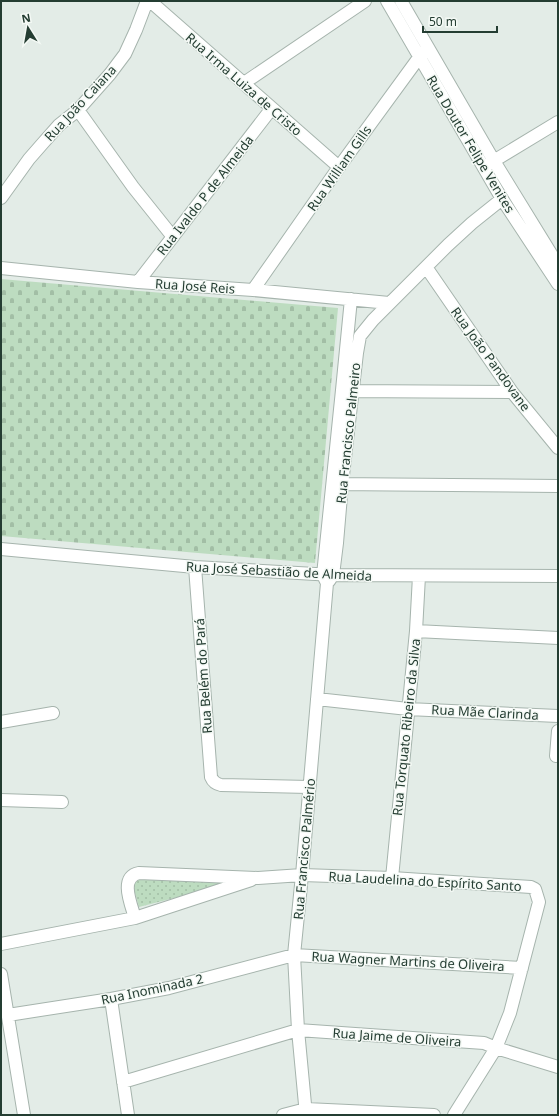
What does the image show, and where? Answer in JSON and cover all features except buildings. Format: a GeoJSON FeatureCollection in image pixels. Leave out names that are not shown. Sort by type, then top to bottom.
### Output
{"type":"FeatureCollection","features":[{"type":"Feature","properties":{"kind":"street","name":"Rua Irma Luiza de Cristo"},"geometry":{"type":"LineString","coordinates":[[149,1],[339,167]]}},
{"type":"Feature","properties":{"kind":"street","name":"Rua João Caiana"},"geometry":{"type":"LineString","coordinates":[[1,198],[28,159],[60,125],[78,110],[110,74],[125,54],[149,1]]}},
{"type":"Feature","properties":{"kind":"street"},"geometry":{"type":"LineString","coordinates":[[244,84],[365,1]]}},
{"type":"Feature","properties":{"kind":"street","name":"Rua Doutor Felipe Venites"},"geometry":{"type":"LineString","coordinates":[[387,1],[423,52],[489,164],[558,265]]}},
{"type":"Feature","properties":{"kind":"street","name":"Rua Doutor Felipe Venites"},"geometry":{"type":"LineString","coordinates":[[401,1],[423,52]]}},
{"type":"Feature","properties":{"kind":"street","name":"Rua William Gills"},"geometry":{"type":"LineString","coordinates":[[253,290],[339,167],[423,52]]}},
{"type":"Feature","properties":{"kind":"street","name":"Rua Ivaldo P de Almeida"},"geometry":{"type":"LineString","coordinates":[[138,282],[272,108]]}},
{"type":"Feature","properties":{"kind":"street"},"geometry":{"type":"LineString","coordinates":[[78,110],[133,187],[173,237]]}},
{"type":"Feature","properties":{"kind":"street"},"geometry":{"type":"LineString","coordinates":[[489,164],[558,123]]}},
{"type":"Feature","properties":{"kind":"street","name":"Rua Doutor Felipe Venites"},"geometry":{"type":"LineString","coordinates":[[489,164],[502,199],[558,284]]}},
{"type":"Feature","properties":{"kind":"street","name":"Rua Francisco Palmeiro"},"geometry":{"type":"LineString","coordinates":[[347,391],[360,336],[389,303],[448,245],[502,199]]}},
{"type":"Feature","properties":{"kind":"street","name":"Rua João Pandovane"},"geometry":{"type":"LineString","coordinates":[[426,267],[512,392],[558,448]]}},
{"type":"Feature","properties":{"kind":"street","name":"Rua José Reis"},"geometry":{"type":"LineString","coordinates":[[1,268],[138,282],[253,290],[389,303]]}},
{"type":"Feature","properties":{"kind":"street","name":"Rua Francisco Palmeiro"},"geometry":{"type":"LineString","coordinates":[[328,578],[347,391],[350,299]]}},
{"type":"Feature","properties":{"kind":"street"},"geometry":{"type":"LineString","coordinates":[[348,334],[360,336]]}},
{"type":"Feature","properties":{"kind":"street"},"geometry":{"type":"LineString","coordinates":[[347,391],[512,392]]}},
{"type":"Feature","properties":{"kind":"street"},"geometry":{"type":"LineString","coordinates":[[337,484],[558,486]]}},
{"type":"Feature","properties":{"kind":"street","name":"Rua José Sebastião de Almeida"},"geometry":{"type":"LineString","coordinates":[[1,548],[328,578],[419,576],[558,576]]}},
{"type":"Feature","properties":{"kind":"street","name":"Rua Belém do Pará"},"geometry":{"type":"LineString","coordinates":[[195,567],[211,777],[216,784],[221,785],[309,787]]}},
{"type":"Feature","properties":{"kind":"street","name":"Rua Torquato Ribeiro da Silva"},"geometry":{"type":"LineString","coordinates":[[392,878],[416,630],[419,576]]}},
{"type":"Feature","properties":{"kind":"street","name":"Rua Francisco Palmério"},"geometry":{"type":"LineString","coordinates":[[306,1112],[298,1030],[294,955],[328,578]]}},
{"type":"Feature","properties":{"kind":"street"},"geometry":{"type":"LineString","coordinates":[[416,630],[558,638]]}},
{"type":"Feature","properties":{"kind":"street","name":"Rua Mãe Clarinda"},"geometry":{"type":"LineString","coordinates":[[317,700],[408,708],[558,716]]}},
{"type":"Feature","properties":{"kind":"street"},"geometry":{"type":"LineString","coordinates":[[1,722],[53,713]]}},
{"type":"Feature","properties":{"kind":"street"},"geometry":{"type":"LineString","coordinates":[[556,756],[558,731]]}},
{"type":"Feature","properties":{"kind":"street"},"geometry":{"type":"LineString","coordinates":[[1,800],[62,802]]}},
{"type":"Feature","properties":{"kind":"street"},"geometry":{"type":"LineString","coordinates":[[135,918],[128,888],[128,880],[134,874],[258,878]]}},
{"type":"Feature","properties":{"kind":"street","name":"Rua Laudelina do Espírito Santo"},"geometry":{"type":"LineString","coordinates":[[258,878],[302,875],[392,878],[531,887],[535,889],[539,902],[522,968]]}},
{"type":"Feature","properties":{"kind":"street"},"geometry":{"type":"LineString","coordinates":[[1,944],[135,918],[258,878]]}},
{"type":"Feature","properties":{"kind":"street","name":"Rua Wagner Martins de Oliveira"},"geometry":{"type":"LineString","coordinates":[[294,955],[522,968]]}},
{"type":"Feature","properties":{"kind":"street","name":"Rua Inominada 2"},"geometry":{"type":"LineString","coordinates":[[8,1015],[111,999],[169,988],[294,955]]}},
{"type":"Feature","properties":{"kind":"street"},"geometry":{"type":"LineString","coordinates":[[454,1115],[496,1048],[510,1013],[522,968]]}},
{"type":"Feature","properties":{"kind":"street"},"geometry":{"type":"LineString","coordinates":[[1,974],[24,1115]]}},
{"type":"Feature","properties":{"kind":"street"},"geometry":{"type":"LineString","coordinates":[[111,999],[128,1115]]}},
{"type":"Feature","properties":{"kind":"street"},"geometry":{"type":"LineString","coordinates":[[123,1082],[298,1030]]}},
{"type":"Feature","properties":{"kind":"street","name":"Rua Jaime de Oliveira"},"geometry":{"type":"LineString","coordinates":[[298,1030],[484,1043],[558,1067]]}},
{"type":"Feature","properties":{"kind":"street"},"geometry":{"type":"LineString","coordinates":[[284,1115],[306,1112],[434,1115]]}},
{"type":"Feature","properties":{"kind":"green space"},"geometry":{"type":"Polygon","coordinates":[[[1,279],[338,308],[315,563],[1,536],[1,279]]]}},
{"type":"Feature","properties":{"kind":"green space"},"geometry":{"type":"Polygon","coordinates":[[[138,877],[233,883],[139,907],[133,886],[138,877]]]}}]}
